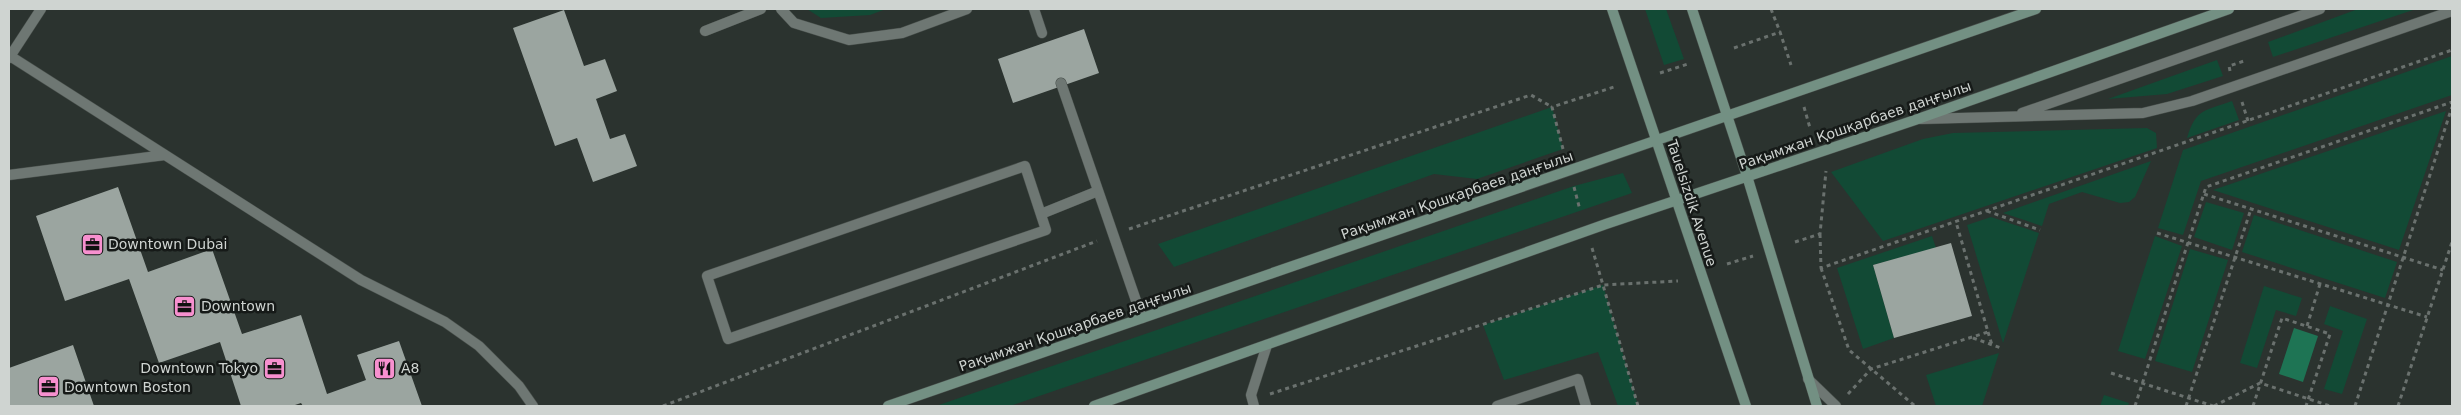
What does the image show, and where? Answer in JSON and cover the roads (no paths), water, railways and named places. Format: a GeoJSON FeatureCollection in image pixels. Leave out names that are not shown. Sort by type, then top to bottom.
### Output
{"type":"FeatureCollection","features":[{"type":"Feature","properties":{"kind":"main road","name":"Tauelsizdik Avenue"},"geometry":{"type":"LineString","coordinates":[[1612,9],[1678,199],[1746,406]]}},
{"type":"Feature","properties":{"kind":"main road"},"geometry":{"type":"LineString","coordinates":[[1692,9],[1747,176],[1817,406]]}},
{"type":"Feature","properties":{"kind":"main road","name":"Рақымжан Қошқарбаев даңғылы"},"geometry":{"type":"LineString","coordinates":[[888,406],[2036,9]]}},
{"type":"Feature","properties":{"kind":"main road","name":"Рақымжан Қошқарбаев даңғылы"},"geometry":{"type":"LineString","coordinates":[[1094,406],[1678,199],[1915,120],[2229,9]]}},
{"type":"Feature","properties":{"kind":"street"},"geometry":{"type":"LineString","coordinates":[[41,9],[9,57],[361,280],[445,322],[479,346],[519,386],[534,406]]}},
{"type":"Feature","properties":{"kind":"street"},"geometry":{"type":"LineString","coordinates":[[705,31],[762,9]]}},
{"type":"Feature","properties":{"kind":"street"},"geometry":{"type":"LineString","coordinates":[[781,9],[794,23],[849,40],[902,33],[967,9]]}},
{"type":"Feature","properties":{"kind":"street"},"geometry":{"type":"LineString","coordinates":[[1034,9],[1042,33]]}},
{"type":"Feature","properties":{"kind":"street"},"geometry":{"type":"LineString","coordinates":[[2012,116],[2320,9]]}},
{"type":"Feature","properties":{"kind":"street"},"geometry":{"type":"LineString","coordinates":[[1915,120],[2143,113],[2167,108],[2452,12]]}},
{"type":"Feature","properties":{"kind":"street"},"geometry":{"type":"LineString","coordinates":[[1061,83],[1142,318]]}},
{"type":"Feature","properties":{"kind":"street"},"geometry":{"type":"LineString","coordinates":[[9,175],[165,155]]}},
{"type":"Feature","properties":{"kind":"street"},"geometry":{"type":"LineString","coordinates":[[1025,166],[1041,214],[1046,230],[728,339],[706,276],[1025,166]]}},
{"type":"Feature","properties":{"kind":"street"},"geometry":{"type":"LineString","coordinates":[[1041,214],[1098,191]]}},
{"type":"Feature","properties":{"kind":"street"},"geometry":{"type":"LineString","coordinates":[[1253,403],[1250,395],[1267,345]]}},
{"type":"Feature","properties":{"kind":"street"},"geometry":{"type":"LineString","coordinates":[[1497,406],[1578,379],[1586,406]]}},
{"type":"Feature","properties":{"kind":"street"},"geometry":{"type":"LineString","coordinates":[[1808,379],[1839,403]]}},
{"type":"Feature","properties":{"kind":"place","name":"Downtown Dubai"},"geometry":{"type":"Point","coordinates":[92,244]}},
{"type":"Feature","properties":{"kind":"place","name":"Downtown"},"geometry":{"type":"Point","coordinates":[185,306]}},
{"type":"Feature","properties":{"kind":"place","name":"Downtown Tokyo"},"geometry":{"type":"Point","coordinates":[274,368]}},
{"type":"Feature","properties":{"kind":"place","name":"А8"},"geometry":{"type":"Point","coordinates":[385,368]}},
{"type":"Feature","properties":{"kind":"place","name":"Downtown Boston"},"geometry":{"type":"Point","coordinates":[48,387]}}]}
